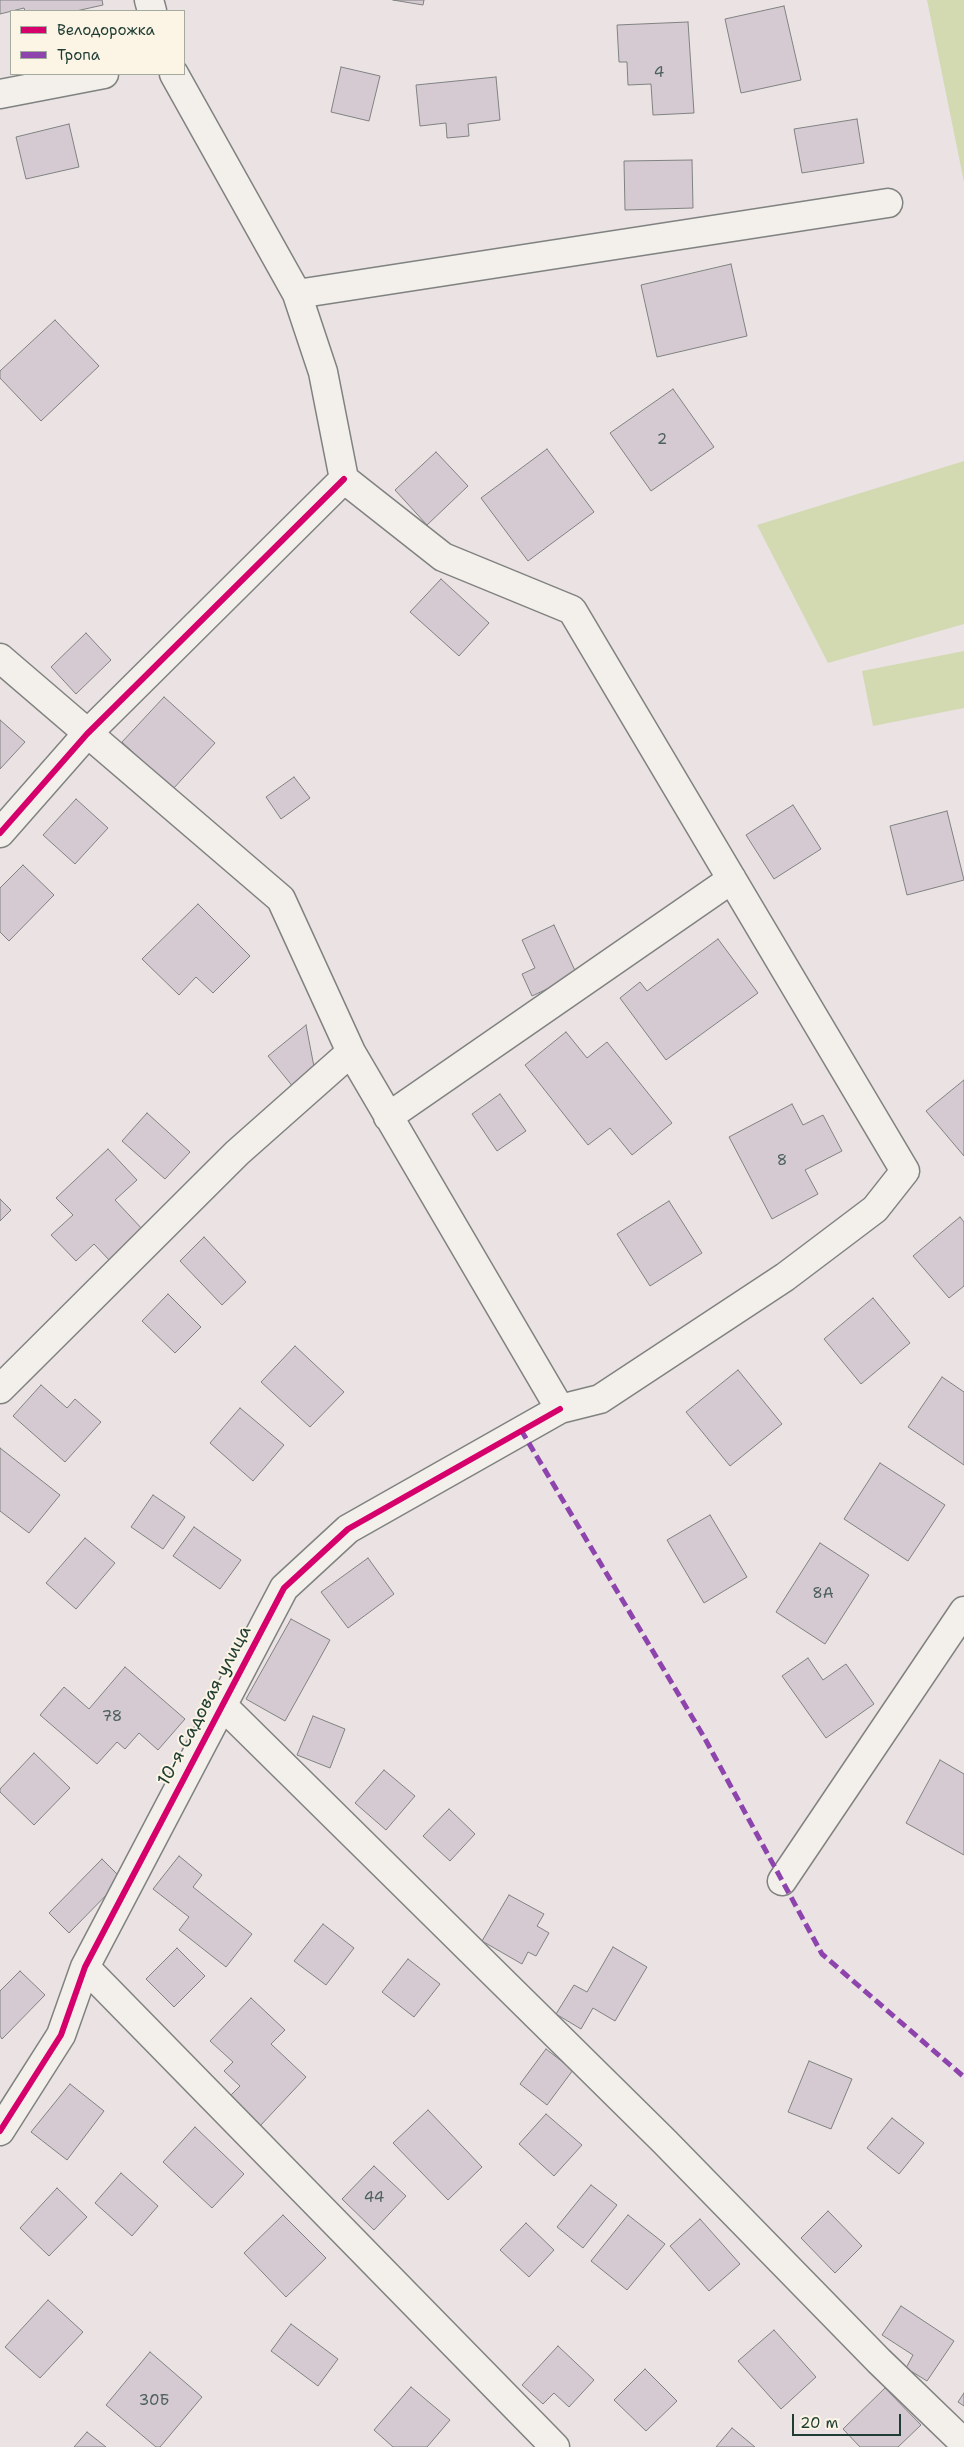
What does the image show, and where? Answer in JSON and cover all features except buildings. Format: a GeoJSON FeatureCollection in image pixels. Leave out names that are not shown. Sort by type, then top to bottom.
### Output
{"type":"FeatureCollection","features":[{"type":"Feature","properties":{"kind":"street"},"geometry":{"type":"LineString","coordinates":[[0,94],[99,75]]}},
{"type":"Feature","properties":{"kind":"street"},"geometry":{"type":"LineString","coordinates":[[175,75],[297,294],[323,372],[344,479],[443,557],[572,610],[732,879],[388,1116]]}},
{"type":"Feature","properties":{"kind":"street"},"geometry":{"type":"LineString","coordinates":[[297,294],[888,203]]}},
{"type":"Feature","properties":{"kind":"street"},"geometry":{"type":"LineString","coordinates":[[0,833],[87,734],[344,479]]}},
{"type":"Feature","properties":{"kind":"street"},"geometry":{"type":"LineString","coordinates":[[0,658],[282,899],[350,1052],[560,1409]]}},
{"type":"Feature","properties":{"kind":"street","name":"10-я Садовая улица"},"geometry":{"type":"LineString","coordinates":[[0,2131],[61,2035],[85,1967],[284,1588],[348,1529],[560,1409],[600,1399],[785,1277],[874,1209],[905,1171],[732,879]]}},
{"type":"Feature","properties":{"kind":"street"},"geometry":{"type":"LineString","coordinates":[[0,1389],[237,1153],[350,1052]]}},
{"type":"Feature","properties":{"kind":"street"},"geometry":{"type":"LineString","coordinates":[[782,1881],[964,1611]]}},
{"type":"Feature","properties":{"kind":"street"},"geometry":{"type":"LineString","coordinates":[[222,1705],[664,2141],[879,2361],[964,2443]]}},
{"type":"Feature","properties":{"kind":"street"},"geometry":{"type":"LineString","coordinates":[[85,1967],[556,2447]]}},
{"type":"Feature","properties":{"kind":"green space"},"geometry":{"type":"Polygon","coordinates":[[[927,0],[964,0],[964,182],[927,0]]]}},
{"type":"Feature","properties":{"kind":"green space"},"geometry":{"type":"Polygon","coordinates":[[[964,461],[964,624],[828,663],[757,525],[964,461]]]}},
{"type":"Feature","properties":{"kind":"green space"},"geometry":{"type":"Polygon","coordinates":[[[964,651],[964,708],[873,726],[862,671],[964,651]]]}},
{"type":"Feature","properties":{"kind":"marked path"},"geometry":{"type":"LineString","coordinates":[[521,1430],[704,1737],[822,1954],[964,2077]]}},
{"type":"Feature","properties":{"kind":"cycle path"},"geometry":{"type":"LineString","coordinates":[[0,833],[87,734],[344,479]]}},
{"type":"Feature","properties":{"kind":"cycle path"},"geometry":{"type":"LineString","coordinates":[[0,2131],[61,2035],[85,1967],[284,1588],[348,1529],[560,1409]]}}]}
